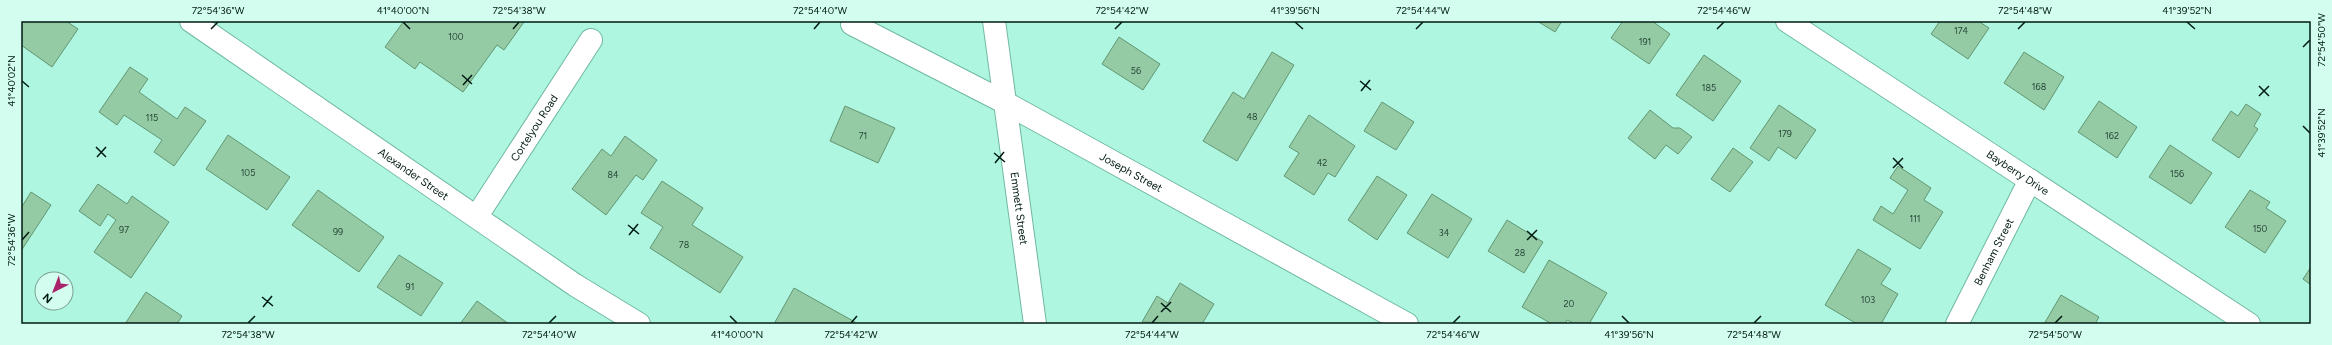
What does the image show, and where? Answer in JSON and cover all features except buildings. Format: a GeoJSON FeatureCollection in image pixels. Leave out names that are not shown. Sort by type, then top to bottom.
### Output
{"type":"FeatureCollection","features":[{"type":"Feature","properties":{"kind":"street","name":"Alexander Street"},"geometry":{"type":"LineString","coordinates":[[191,21],[477,216],[575,285],[639,324]]}},
{"type":"Feature","properties":{"kind":"street","name":"Emmett Street"},"geometry":{"type":"LineString","coordinates":[[994,21],[1035,324]]}},
{"type":"Feature","properties":{"kind":"street","name":"Bayberry Drive"},"geometry":{"type":"LineString","coordinates":[[1787,21],[2249,324]]}},
{"type":"Feature","properties":{"kind":"street","name":"Joseph Street"},"geometry":{"type":"LineString","coordinates":[[852,24],[1004,102],[1407,324]]}},
{"type":"Feature","properties":{"kind":"street","name":"Cortelyou Road"},"geometry":{"type":"LineString","coordinates":[[477,216],[591,40]]}},
{"type":"Feature","properties":{"kind":"street","name":"Benham Street"},"geometry":{"type":"LineString","coordinates":[[1957,324],[2030,180]]}}]}
